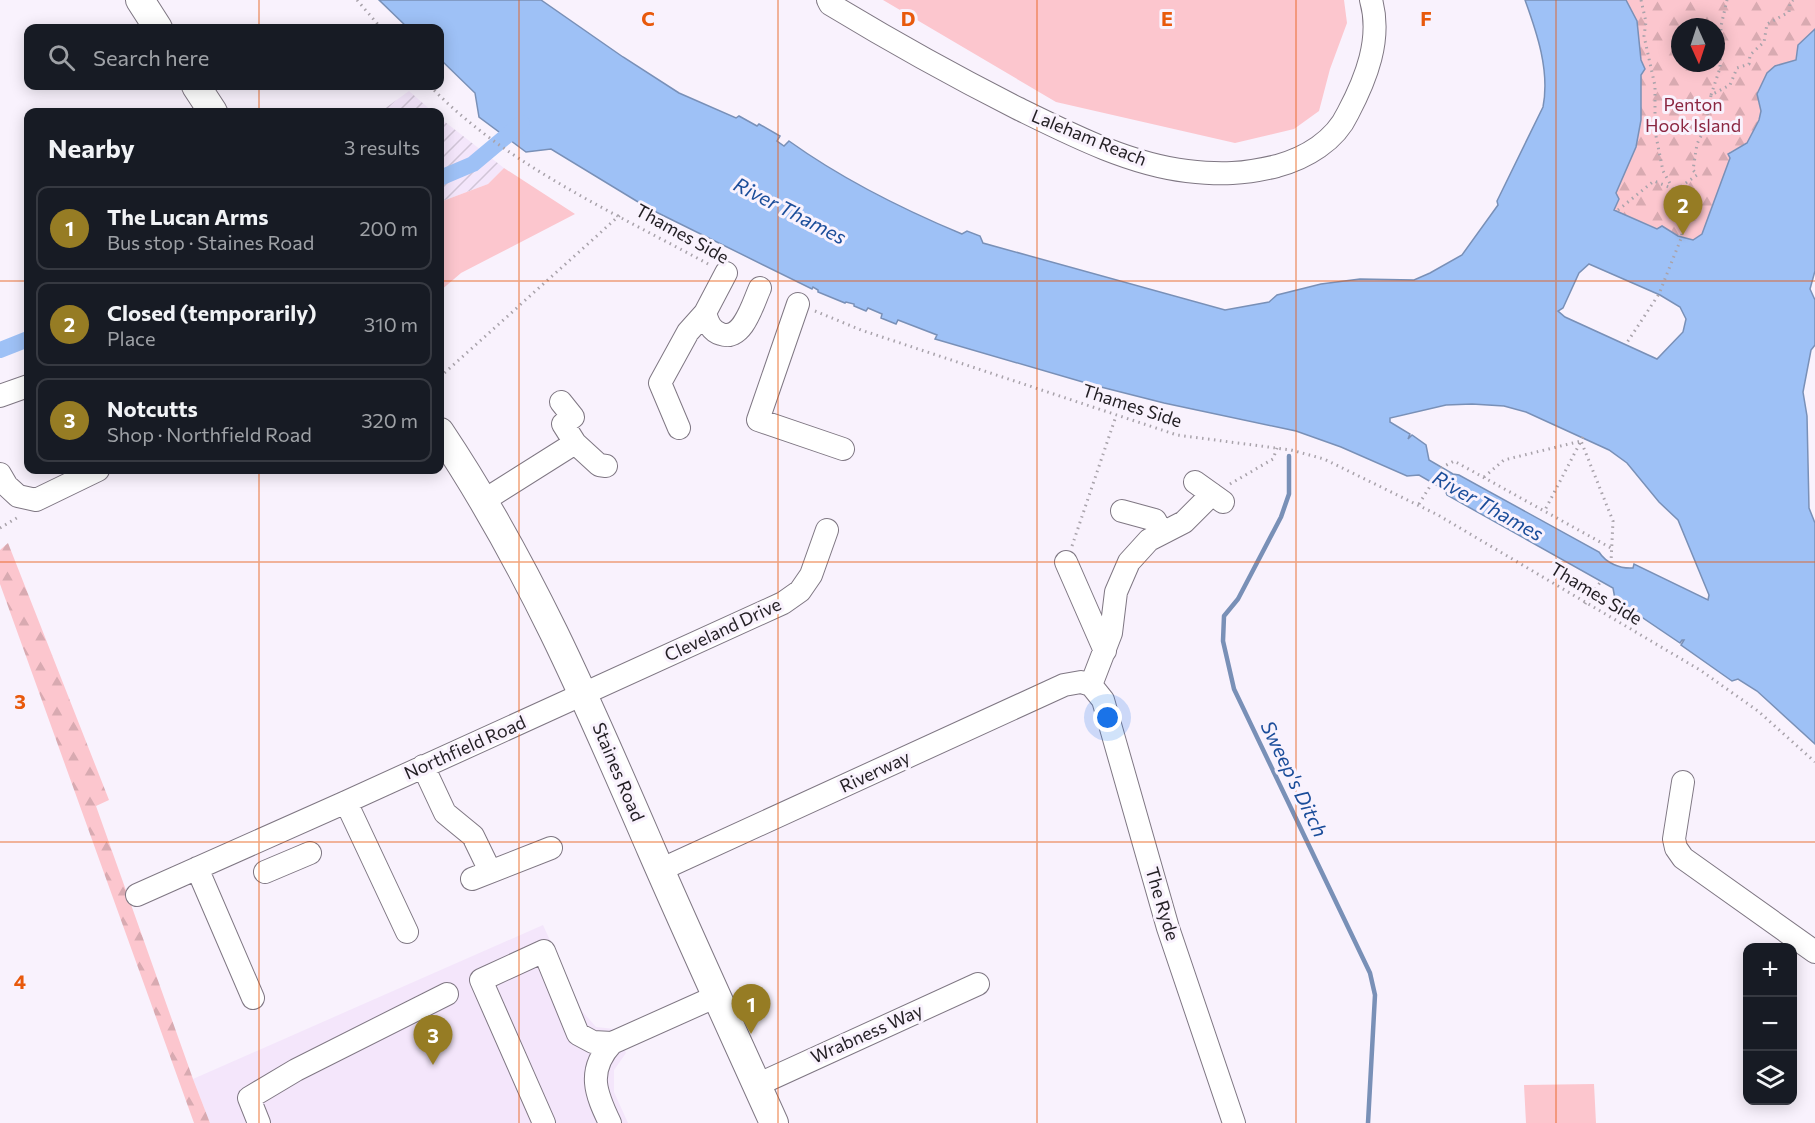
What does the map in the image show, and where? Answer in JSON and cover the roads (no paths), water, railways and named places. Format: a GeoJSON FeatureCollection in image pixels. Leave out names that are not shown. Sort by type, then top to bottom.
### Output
{"type":"FeatureCollection","features":[{"type":"Feature","properties":{"kind":"main road"},"geometry":{"type":"LineString","coordinates":[[140,0],[155,24]]}},
{"type":"Feature","properties":{"kind":"main road"},"geometry":{"type":"LineString","coordinates":[[199,90],[210,108]]}},
{"type":"Feature","properties":{"kind":"main road","name":"Staines Road"},"geometry":{"type":"LineString","coordinates":[[444,438],[522,568],[584,694],[774,1123]]}},
{"type":"Feature","properties":{"kind":"street","name":"Laleham Reach"},"geometry":{"type":"LineString","coordinates":[[826,1],[960,79],[1069,133],[1153,164],[1185,171],[1237,174],[1285,164],[1300,158],[1324,144],[1345,120],[1358,95],[1368,66],[1374,26],[1371,0]]}},
{"type":"Feature","properties":{"kind":"street"},"geometry":{"type":"LineString","coordinates":[[680,428],[660,384],[688,332],[705,313],[726,273]]}},
{"type":"Feature","properties":{"kind":"street"},"geometry":{"type":"LineString","coordinates":[[705,313],[708,323],[715,332],[726,336],[734,335],[744,323],[760,288]]}},
{"type":"Feature","properties":{"kind":"street"},"geometry":{"type":"LineString","coordinates":[[798,304],[758,420],[843,449]]}},
{"type":"Feature","properties":{"kind":"street"},"geometry":{"type":"LineString","coordinates":[[0,396],[24,387]]}},
{"type":"Feature","properties":{"kind":"street"},"geometry":{"type":"LineString","coordinates":[[561,402],[573,417],[563,424],[575,442],[599,465],[606,466]]}},
{"type":"Feature","properties":{"kind":"street"},"geometry":{"type":"LineString","coordinates":[[483,501],[575,442]]}},
{"type":"Feature","properties":{"kind":"street"},"geometry":{"type":"LineString","coordinates":[[0,474],[7,486],[18,496],[36,500],[90,474]]}},
{"type":"Feature","properties":{"kind":"street"},"geometry":{"type":"LineString","coordinates":[[1091,686],[1111,633],[1116,592],[1129,562],[1149,540],[1184,522],[1210,493]]}},
{"type":"Feature","properties":{"kind":"street"},"geometry":{"type":"LineString","coordinates":[[1122,511],[1155,520],[1162,533]]}},
{"type":"Feature","properties":{"kind":"street","name":"Cleveland Drive"},"geometry":{"type":"LineString","coordinates":[[584,694],[800,591],[811,575],[827,530]]}},
{"type":"Feature","properties":{"kind":"street"},"geometry":{"type":"LineString","coordinates":[[1066,562],[1105,651]]}},
{"type":"Feature","properties":{"kind":"street","name":"Riverway"},"geometry":{"type":"LineString","coordinates":[[660,870],[1064,685],[1081,682],[1091,686]]}},
{"type":"Feature","properties":{"kind":"street","name":"The Ryde"},"geometry":{"type":"LineString","coordinates":[[1091,686],[1103,700],[1168,928],[1234,1123]]}},
{"type":"Feature","properties":{"kind":"street","name":"Northfield Road"},"geometry":{"type":"LineString","coordinates":[[137,895],[584,694]]}},
{"type":"Feature","properties":{"kind":"street"},"geometry":{"type":"LineString","coordinates":[[423,766],[445,813],[472,836],[481,875],[551,848]]}},
{"type":"Feature","properties":{"kind":"street"},"geometry":{"type":"LineString","coordinates":[[1683,782],[1674,839],[1676,848],[1683,858],[1815,952]]}},
{"type":"Feature","properties":{"kind":"street"},"geometry":{"type":"LineString","coordinates":[[346,802],[407,932]]}},
{"type":"Feature","properties":{"kind":"street"},"geometry":{"type":"LineString","coordinates":[[274,834],[287,862]]}},
{"type":"Feature","properties":{"kind":"street"},"geometry":{"type":"LineString","coordinates":[[265,872],[310,853]]}},
{"type":"Feature","properties":{"kind":"street"},"geometry":{"type":"LineString","coordinates":[[197,868],[253,998]]}},
{"type":"Feature","properties":{"kind":"street"},"geometry":{"type":"LineString","coordinates":[[544,1123],[482,980],[544,951],[578,1034],[593,1042],[612,1043],[717,996]]}},
{"type":"Feature","properties":{"kind":"street","name":"Wrabness Way"},"geometry":{"type":"LineString","coordinates":[[757,1084],[978,984]]}},
{"type":"Feature","properties":{"kind":"street"},"geometry":{"type":"LineString","coordinates":[[259,1123],[249,1098],[296,1070],[447,994]]}},
{"type":"Feature","properties":{"kind":"street"},"geometry":{"type":"LineString","coordinates":[[610,1123],[595,1087],[602,1058],[612,1043]]}},
{"type":"Feature","properties":{"kind":"water","name":"River Thames"},"geometry":{"type":"Polygon","coordinates":[[[379,0],[541,0],[679,93],[736,118],[739,116],[757,126],[759,124],[780,136],[777,141],[784,146],[789,141],[851,181],[917,214],[962,234],[967,231],[980,236],[983,243],[1225,310],[1269,302],[1277,295],[1321,284],[1360,279],[1414,280],[1462,255],[1498,205],[1497,201],[1543,107],[1544,66],[1525,0],[1626,0],[1637,21],[1641,60],[1645,69],[1641,75],[1641,120],[1636,147],[1616,193],[1619,199],[1614,210],[1657,229],[1662,226],[1678,236],[1693,240],[1702,234],[1730,158],[1728,154],[1747,143],[1759,120],[1761,111],[1757,94],[1767,73],[1775,66],[1796,60],[1798,45],[1815,29],[1815,271],[1810,289],[1815,300],[1815,345],[1811,350],[1803,392],[1807,416],[1809,508],[1815,523],[1815,744],[1757,691],[1738,679],[1732,681],[1681,645],[1684,640],[1680,643],[1615,599],[1613,588],[1447,495],[1445,490],[1419,475],[1407,476],[1341,447],[1296,431],[1164,403],[1093,385],[935,339],[937,335],[898,320],[896,324],[881,318],[882,314],[868,308],[866,311],[854,304],[845,303],[818,292],[813,287],[812,289],[648,208],[551,149],[526,152],[479,117],[475,93],[444,63],[444,24],[404,24],[379,0]],[[1589,264],[1579,273],[1563,308],[1558,311],[1565,317],[1657,359],[1683,332],[1686,319],[1680,307],[1660,295],[1589,264]],[[1446,405],[1390,418],[1390,422],[1410,434],[1408,439],[1412,435],[1426,445],[1429,460],[1599,552],[1609,562],[1628,568],[1633,568],[1634,564],[1708,600],[1709,595],[1678,520],[1659,502],[1627,463],[1609,450],[1526,412],[1504,406],[1446,405]]]}},
{"type":"Feature","properties":{"kind":"waterway"},"geometry":{"type":"LineString","coordinates":[[444,176],[473,164],[522,123]]}},
{"type":"Feature","properties":{"kind":"waterway"},"geometry":{"type":"LineString","coordinates":[[0,350],[24,341]]}},
{"type":"Feature","properties":{"kind":"waterway","name":"Sweep's Ditch"},"geometry":{"type":"LineString","coordinates":[[1289,456],[1289,494],[1281,517],[1238,599],[1224,616],[1223,641],[1234,689],[1370,973],[1375,995],[1368,1123]]}},
{"type":"Feature","properties":{"kind":"place","name":"Closed (temporarily)"},"geometry":{"type":"Point","coordinates":[1683,235]}},
{"type":"Feature","properties":{"kind":"place","name":"The Lucan Arms"},"geometry":{"type":"Point","coordinates":[751,1034]}},
{"type":"Feature","properties":{"kind":"place","name":"Notcutts"},"geometry":{"type":"Point","coordinates":[433,1065]}},
{"type":"Feature","properties":{"kind":"park label","name":"Penton Hook Island"},"geometry":{"type":"Point","coordinates":[1693,115]}}]}
